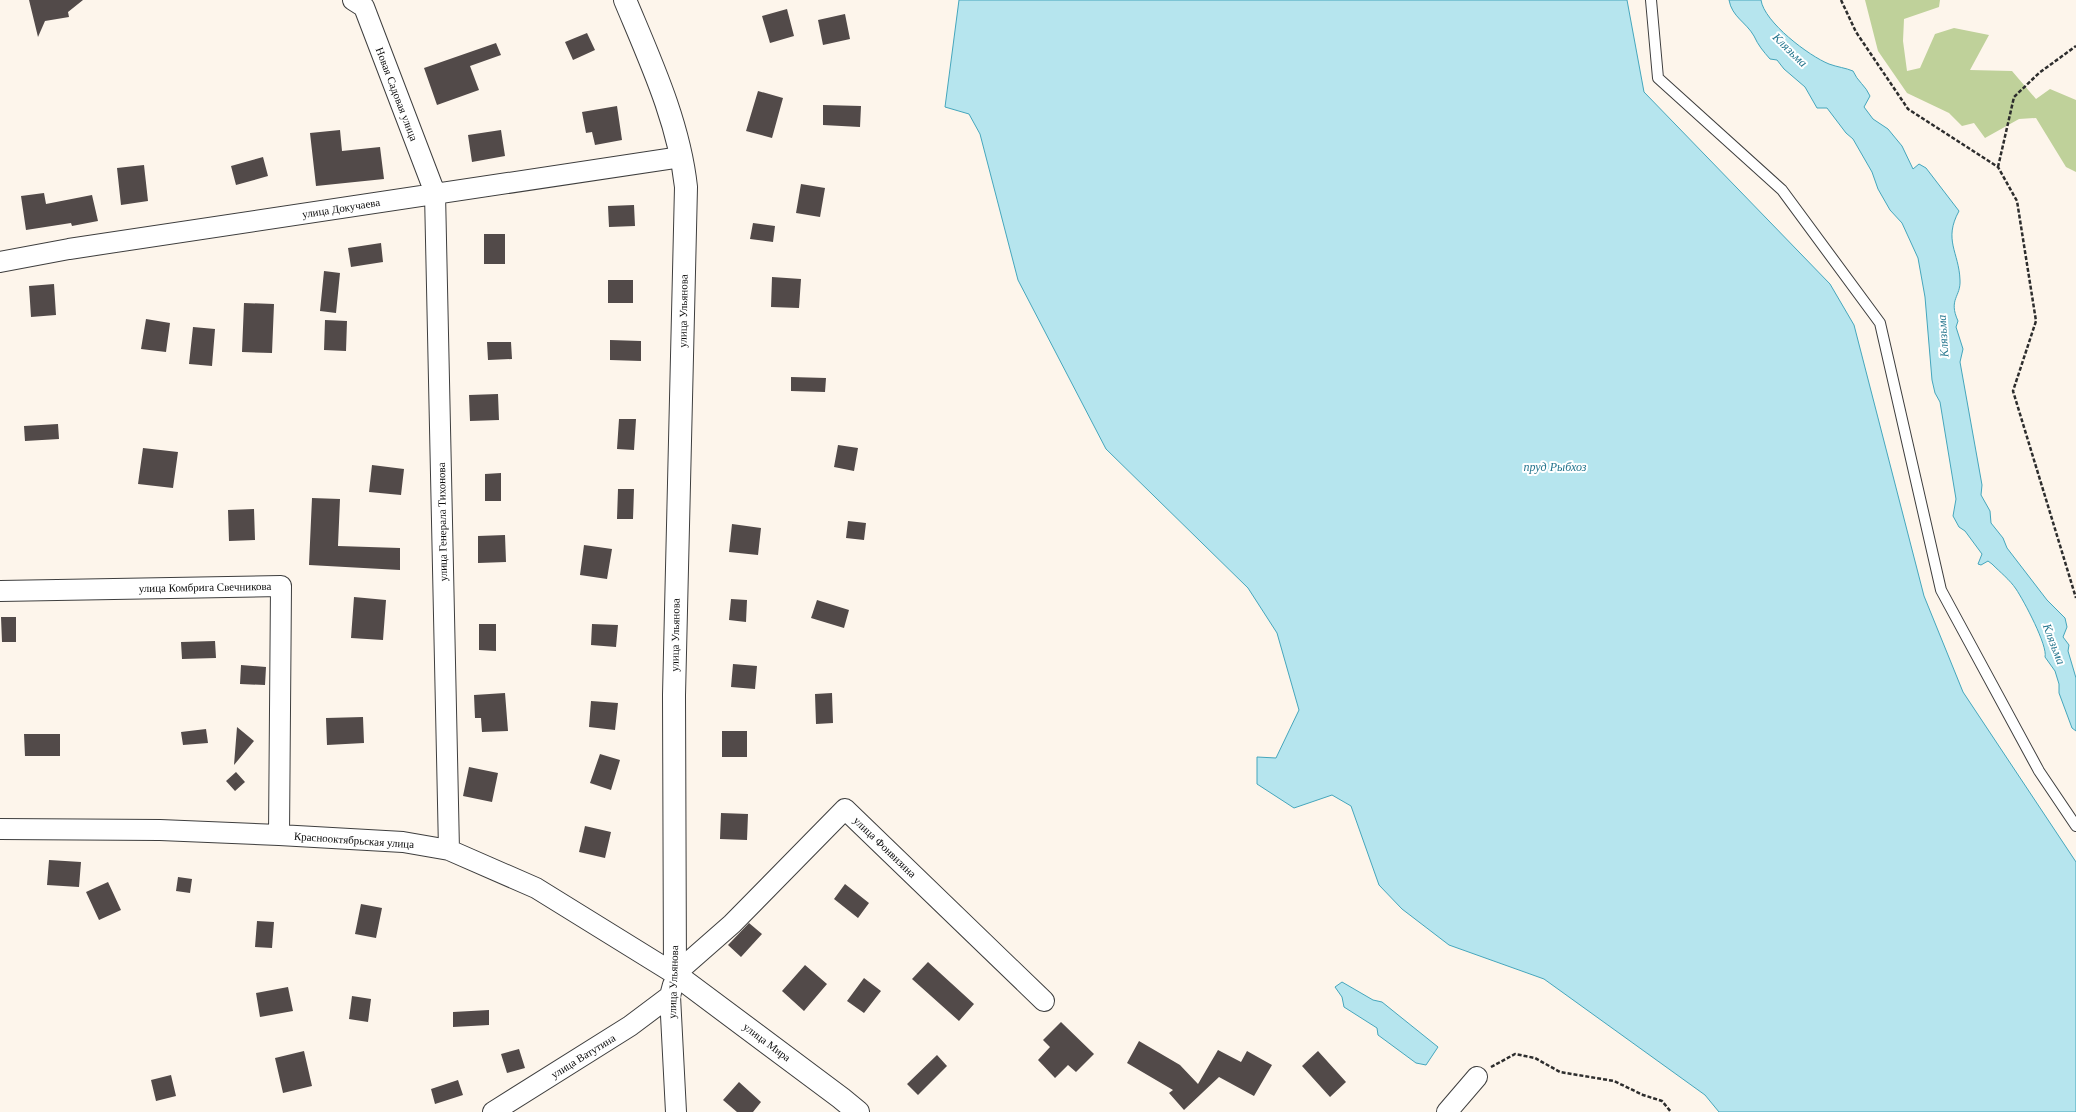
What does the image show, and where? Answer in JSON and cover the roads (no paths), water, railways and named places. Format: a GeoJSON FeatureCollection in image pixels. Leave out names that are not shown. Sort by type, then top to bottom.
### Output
{"type":"FeatureCollection","features":[{"type":"Feature","properties":{"kind":"street","name":"Новая Садовая улица"},"geometry":{"type":"LineString","coordinates":[[354,0],[364,7],[435,193]]}},
{"type":"Feature","properties":{"kind":"street"},"geometry":{"type":"LineString","coordinates":[[625,0],[670,114],[682,157]]}},
{"type":"Feature","properties":{"kind":"street","name":"улица Докучаева"},"geometry":{"type":"LineString","coordinates":[[0,262],[435,193],[682,157]]}},
{"type":"Feature","properties":{"kind":"street","name":"улица Ульянова"},"geometry":{"type":"LineString","coordinates":[[676,1112],[670,996],[675,974],[674,695],[686,187],[682,157]]}},
{"type":"Feature","properties":{"kind":"street","name":"улица Генерала Тихонова"},"geometry":{"type":"LineString","coordinates":[[435,193],[449,850]]}},
{"type":"Feature","properties":{"kind":"street","name":"улица Комбрига Свечникова"},"geometry":{"type":"LineString","coordinates":[[0,591],[281,586],[279,835]]}},
{"type":"Feature","properties":{"kind":"street","name":"улица Фонвизина"},"geometry":{"type":"LineString","coordinates":[[675,974],[732,924],[845,808],[1044,1001]]}},
{"type":"Feature","properties":{"kind":"street","name":"Краснооктябрьская улица"},"geometry":{"type":"LineString","coordinates":[[0,829],[160,830],[279,835],[403,842],[449,850],[536,888],[675,974]]}},
{"type":"Feature","properties":{"kind":"street","name":"улица Мира"},"geometry":{"type":"LineString","coordinates":[[675,974],[858,1112]]}},
{"type":"Feature","properties":{"kind":"street","name":"улица Ватутина"},"geometry":{"type":"LineString","coordinates":[[493,1112],[630,1026],[670,996]]}},
{"type":"Feature","properties":{"kind":"street"},"geometry":{"type":"LineString","coordinates":[[1447,1112],[1477,1077]]}},
{"type":"Feature","properties":{"kind":"lane"},"geometry":{"type":"LineString","coordinates":[[1651,0],[1658,78],[1782,190],[1880,323],[1941,590],[2039,771],[2076,826]]}},
{"type":"Feature","properties":{"kind":"water","name":"пруд Рыбхоз"},"geometry":{"type":"Polygon","coordinates":[[[959,0],[1627,0],[1644,92],[1830,284],[1854,325],[1924,596],[1963,692],[2076,862],[2076,1112],[1719,1112],[1705,1095],[1544,979],[1449,945],[1402,909],[1379,885],[1351,806],[1332,795],[1294,808],[1257,784],[1257,757],[1276,758],[1299,710],[1277,633],[1248,588],[1106,449],[1018,280],[980,134],[969,114],[945,107],[959,0]]]}},
{"type":"Feature","properties":{"kind":"water","name":"Клязьма"},"geometry":{"type":"Polygon","coordinates":[[[1729,0],[1761,0],[1764,9],[1770,18],[1799,46],[1820,60],[1853,71],[1870,96],[1864,107],[1873,119],[1888,129],[1902,146],[1913,169],[1919,164],[1926,168],[1959,211],[1954,221],[1952,230],[1953,246],[1960,280],[1960,286],[1954,308],[1958,321],[1956,327],[1963,349],[1960,362],[1982,485],[1981,495],[1990,511],[1991,523],[2003,538],[2007,548],[2047,600],[2065,618],[2067,627],[2063,637],[2069,645],[2068,651],[2076,678],[2076,731],[2072,728],[2059,693],[2059,684],[2055,671],[2045,657],[2043,643],[2020,595],[2008,579],[1988,561],[1981,565],[1978,564],[1982,554],[1965,531],[1959,527],[1953,516],[1956,499],[1940,402],[1935,393],[1932,380],[1925,297],[1918,258],[1902,223],[1890,210],[1878,189],[1872,172],[1853,139],[1846,133],[1827,108],[1817,108],[1805,87],[1784,69],[1777,60],[1770,59],[1761,48],[1751,31],[1733,11],[1729,0]]]}},
{"type":"Feature","properties":{"kind":"water"},"geometry":{"type":"Polygon","coordinates":[[[1342,982],[1373,1000],[1382,1002],[1438,1047],[1426,1065],[1416,1063],[1378,1035],[1377,1028],[1344,1007],[1342,997],[1335,987],[1342,982]]]}}]}
